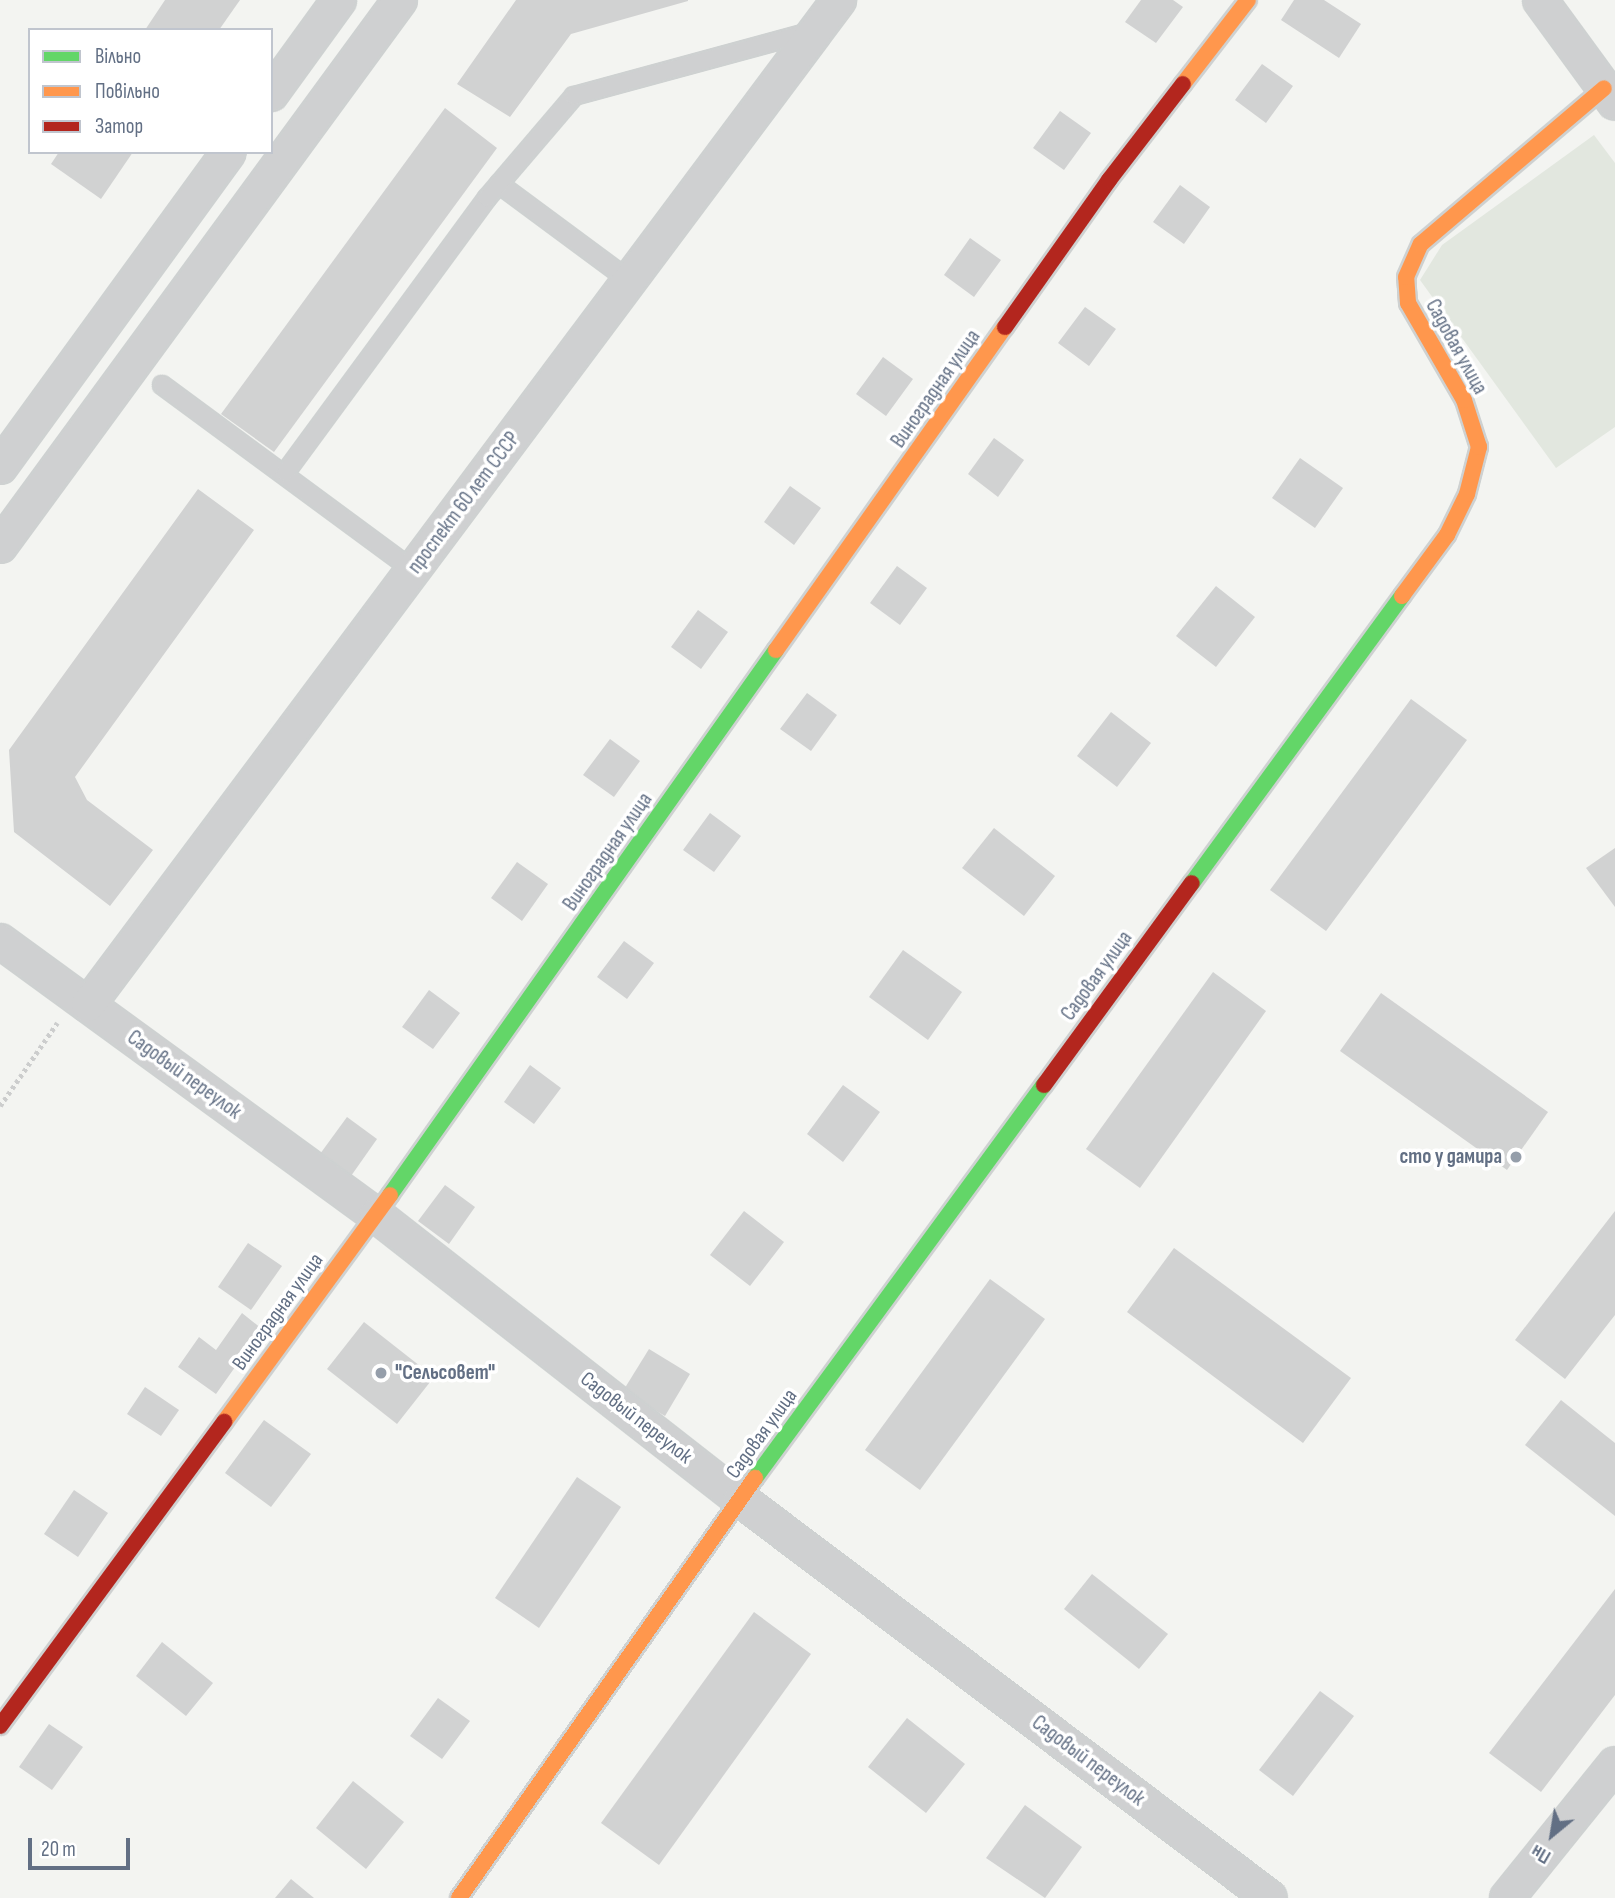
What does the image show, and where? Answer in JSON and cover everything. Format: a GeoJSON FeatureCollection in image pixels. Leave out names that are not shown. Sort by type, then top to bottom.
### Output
{"type":"FeatureCollection","features":[{"type":"Feature","properties":{"kind":"street"},"geometry":{"type":"LineString","coordinates":[[273,91],[339,0]]}},
{"type":"Feature","properties":{"kind":"street"},"geometry":{"type":"LineString","coordinates":[[0,546],[400,0]]}},
{"type":"Feature","properties":{"kind":"street","name":"проспект 60 лет СССР"},"geometry":{"type":"LineString","coordinates":[[82,1000],[413,570],[839,0]]}},
{"type":"Feature","properties":{"kind":"street","name":"Виноградная улица"},"geometry":{"type":"LineString","coordinates":[[0,1726],[376,1215],[1110,180],[1248,0]]}},
{"type":"Feature","properties":{"kind":"street"},"geometry":{"type":"LineString","coordinates":[[1540,0],[1609,96]]}},
{"type":"Feature","properties":{"kind":"street","name":"Садовая улица"},"geometry":{"type":"LineString","coordinates":[[459,1898],[740,1499],[1447,535],[1467,494],[1479,447],[1464,400],[1408,303],[1406,277],[1421,244],[1609,96]]}},
{"type":"Feature","properties":{"kind":"street"},"geometry":{"type":"LineString","coordinates":[[0,467],[228,154]]}},
{"type":"Feature","properties":{"kind":"street","name":"Садовый переулок"},"geometry":{"type":"LineString","coordinates":[[0,941],[376,1215],[740,1499],[1270,1898]]}},
{"type":"Feature","properties":{"kind":"street"},"geometry":{"type":"LineString","coordinates":[[1507,1898],[1615,1764]]}},
{"type":"Feature","properties":{"kind":"lane"},"geometry":{"type":"LineString","coordinates":[[285,473],[499,184],[573,96],[816,31]]}},
{"type":"Feature","properties":{"kind":"lane"},"geometry":{"type":"LineString","coordinates":[[499,184],[629,281]]}},
{"type":"Feature","properties":{"kind":"lane"},"geometry":{"type":"LineString","coordinates":[[162,385],[285,473],[413,570]]}},
{"type":"Feature","properties":{"kind":"path"},"geometry":{"type":"LineString","coordinates":[[0,1106],[82,1000]]}},
{"type":"Feature","properties":{"kind":"shaded area"},"geometry":{"type":"Polygon","coordinates":[[[1594,135],[1615,163],[1615,427],[1556,468],[1420,280],[1442,245],[1594,135]]]}},
{"type":"Feature","properties":{"kind":"building"},"geometry":{"type":"Polygon","coordinates":[[[165,0],[240,0],[220,28],[146,28],[165,0]]]}},
{"type":"Feature","properties":{"kind":"building"},"geometry":{"type":"Polygon","coordinates":[[[516,0],[688,1],[571,34],[510,117],[457,84],[516,0]]]}},
{"type":"Feature","properties":{"kind":"building"},"geometry":{"type":"Polygon","coordinates":[[[1141,0],[1173,0],[1183,7],[1156,43],[1125,22],[1141,0]]]}},
{"type":"Feature","properties":{"kind":"building"},"geometry":{"type":"Polygon","coordinates":[[[1294,0],[1324,0],[1361,24],[1339,58],[1281,20],[1294,0]]]}},
{"type":"Feature","properties":{"kind":"building"},"geometry":{"type":"Polygon","coordinates":[[[1262,64],[1293,86],[1266,123],[1235,100],[1262,64]]]}},
{"type":"Feature","properties":{"kind":"building"},"geometry":{"type":"Polygon","coordinates":[[[445,108],[497,148],[274,452],[221,414],[445,108]]]}},
{"type":"Feature","properties":{"kind":"building"},"geometry":{"type":"Polygon","coordinates":[[[1060,111],[1091,133],[1064,170],[1033,148],[1060,111]]]}},
{"type":"Feature","properties":{"kind":"building"},"geometry":{"type":"Polygon","coordinates":[[[58,154],[132,154],[101,199],[51,164],[58,154]]]}},
{"type":"Feature","properties":{"kind":"building"},"geometry":{"type":"Polygon","coordinates":[[[1180,185],[1210,207],[1184,244],[1153,222],[1180,185]]]}},
{"type":"Feature","properties":{"kind":"building"},"geometry":{"type":"Polygon","coordinates":[[[970,238],[1001,260],[974,297],[944,275],[970,238]]]}},
{"type":"Feature","properties":{"kind":"building"},"geometry":{"type":"Polygon","coordinates":[[[1085,307],[1116,329],[1089,366],[1058,343],[1085,307]]]}},
{"type":"Feature","properties":{"kind":"building"},"geometry":{"type":"Polygon","coordinates":[[[883,357],[913,379],[886,416],[856,394],[883,357]]]}},
{"type":"Feature","properties":{"kind":"building"},"geometry":{"type":"Polygon","coordinates":[[[994,438],[1024,460],[998,497],[968,474],[994,438]]]}},
{"type":"Feature","properties":{"kind":"building"},"geometry":{"type":"Polygon","coordinates":[[[1300,458],[1343,488],[1315,528],[1272,498],[1300,458]]]}},
{"type":"Feature","properties":{"kind":"building"},"geometry":{"type":"Polygon","coordinates":[[[790,486],[821,508],[794,545],[764,522],[790,486]]]}},
{"type":"Feature","properties":{"kind":"building"},"geometry":{"type":"Polygon","coordinates":[[[198,489],[254,530],[75,777],[87,800],[153,850],[110,906],[14,832],[9,750],[198,489]]]}},
{"type":"Feature","properties":{"kind":"building"},"geometry":{"type":"Polygon","coordinates":[[[897,566],[927,588],[900,625],[870,603],[897,566]]]}},
{"type":"Feature","properties":{"kind":"building"},"geometry":{"type":"Polygon","coordinates":[[[1216,586],[1255,617],[1216,667],[1176,636],[1216,586]]]}},
{"type":"Feature","properties":{"kind":"building"},"geometry":{"type":"Polygon","coordinates":[[[698,610],[728,632],[701,669],[671,647],[698,610]]]}},
{"type":"Feature","properties":{"kind":"building"},"geometry":{"type":"Polygon","coordinates":[[[807,693],[837,715],[811,751],[780,729],[807,693]]]}},
{"type":"Feature","properties":{"kind":"building"},"geometry":{"type":"Polygon","coordinates":[[[1411,699],[1467,740],[1326,931],[1270,890],[1411,699]]]}},
{"type":"Feature","properties":{"kind":"building"},"geometry":{"type":"Polygon","coordinates":[[[1111,712],[1151,743],[1117,787],[1077,756],[1111,712]]]}},
{"type":"Feature","properties":{"kind":"building"},"geometry":{"type":"Polygon","coordinates":[[[610,739],[640,761],[614,797],[583,775],[610,739]]]}},
{"type":"Feature","properties":{"kind":"building"},"geometry":{"type":"Polygon","coordinates":[[[710,813],[741,836],[714,872],[683,850],[710,813]]]}},
{"type":"Feature","properties":{"kind":"building"},"geometry":{"type":"Polygon","coordinates":[[[994,828],[1055,876],[1024,916],[962,868],[994,828]]]}},
{"type":"Feature","properties":{"kind":"building"},"geometry":{"type":"Polygon","coordinates":[[[1615,848],[1615,907],[1586,868],[1615,848]]]}},
{"type":"Feature","properties":{"kind":"building"},"geometry":{"type":"Polygon","coordinates":[[[517,862],[548,884],[522,921],[491,898],[517,862]]]}},
{"type":"Feature","properties":{"kind":"building"},"geometry":{"type":"Polygon","coordinates":[[[624,941],[654,963],[627,999],[597,977],[624,941]]]}},
{"type":"Feature","properties":{"kind":"building"},"geometry":{"type":"Polygon","coordinates":[[[903,950],[962,992],[928,1040],[869,997],[903,950]]]}},
{"type":"Feature","properties":{"kind":"building"},"geometry":{"type":"Polygon","coordinates":[[[1213,972],[1266,1011],[1140,1188],[1086,1149],[1213,972]]]}},
{"type":"Feature","properties":{"kind":"building"},"geometry":{"type":"Polygon","coordinates":[[[429,990],[460,1013],[433,1049],[402,1027],[429,990]]]}},
{"type":"Feature","properties":{"kind":"building"},"geometry":{"type":"Polygon","coordinates":[[[1381,993],[1548,1112],[1507,1170],[1340,1051],[1381,993]]]}},
{"type":"Feature","properties":{"kind":"building"},"geometry":{"type":"Polygon","coordinates":[[[530,1065],[561,1088],[534,1124],[504,1102],[530,1065]]]}},
{"type":"Feature","properties":{"kind":"building"},"geometry":{"type":"Polygon","coordinates":[[[843,1085],[880,1112],[843,1162],[807,1134],[843,1085]]]}},
{"type":"Feature","properties":{"kind":"building"},"geometry":{"type":"Polygon","coordinates":[[[347,1117],[377,1139],[351,1176],[320,1154],[347,1117]]]}},
{"type":"Feature","properties":{"kind":"building"},"geometry":{"type":"Polygon","coordinates":[[[445,1185],[475,1207],[449,1244],[418,1221],[445,1185]]]}},
{"type":"Feature","properties":{"kind":"building"},"geometry":{"type":"Polygon","coordinates":[[[744,1211],[784,1242],[750,1286],[710,1255],[744,1211]]]}},
{"type":"Feature","properties":{"kind":"building"},"geometry":{"type":"Polygon","coordinates":[[[1615,1211],[1615,1315],[1565,1379],[1515,1340],[1615,1211]]]}},
{"type":"Feature","properties":{"kind":"building"},"geometry":{"type":"Polygon","coordinates":[[[248,1243],[282,1266],[251,1310],[218,1287],[248,1243]]]}},
{"type":"Feature","properties":{"kind":"building"},"geometry":{"type":"Polygon","coordinates":[[[1174,1248],[1351,1378],[1303,1443],[1127,1312],[1174,1248]]]}},
{"type":"Feature","properties":{"kind":"building"},"geometry":{"type":"Polygon","coordinates":[[[990,1279],[1045,1319],[920,1490],[865,1450],[990,1279]]]}},
{"type":"Feature","properties":{"kind":"building"},"geometry":{"type":"Polygon","coordinates":[[[242,1313],[262,1329],[216,1394],[178,1367],[199,1337],[216,1350],[242,1313]]]}},
{"type":"Feature","properties":{"kind":"building","name":"\"Сельсовет\""},"geometry":{"type":"Polygon","coordinates":[[[364,1322],[434,1377],[397,1424],[327,1369],[364,1322]]]}},
{"type":"Feature","properties":{"kind":"building"},"geometry":{"type":"Polygon","coordinates":[[[649,1349],[690,1374],[665,1416],[623,1391],[649,1349]]]}},
{"type":"Feature","properties":{"kind":"building"},"geometry":{"type":"Polygon","coordinates":[[[145,1387],[179,1410],[161,1436],[127,1414],[145,1387]]]}},
{"type":"Feature","properties":{"kind":"building"},"geometry":{"type":"Polygon","coordinates":[[[1561,1400],[1615,1443],[1615,1516],[1525,1445],[1561,1400]]]}},
{"type":"Feature","properties":{"kind":"building"},"geometry":{"type":"Polygon","coordinates":[[[264,1420],[311,1454],[271,1507],[225,1473],[264,1420]]]}},
{"type":"Feature","properties":{"kind":"building"},"geometry":{"type":"Polygon","coordinates":[[[577,1477],[621,1507],[539,1628],[495,1598],[577,1477]]]}},
{"type":"Feature","properties":{"kind":"building"},"geometry":{"type":"Polygon","coordinates":[[[74,1490],[108,1513],[78,1557],[44,1534],[74,1490]]]}},
{"type":"Feature","properties":{"kind":"building"},"geometry":{"type":"Polygon","coordinates":[[[1092,1574],[1168,1634],[1139,1669],[1064,1609],[1092,1574]]]}},
{"type":"Feature","properties":{"kind":"building"},"geometry":{"type":"Polygon","coordinates":[[[1615,1589],[1615,1695],[1541,1792],[1489,1753],[1615,1589]]]}},
{"type":"Feature","properties":{"kind":"building"},"geometry":{"type":"Polygon","coordinates":[[[754,1612],[811,1654],[659,1865],[601,1823],[754,1612]]]}},
{"type":"Feature","properties":{"kind":"building"},"geometry":{"type":"Polygon","coordinates":[[[162,1642],[213,1683],[186,1716],[136,1676],[162,1642]]]}},
{"type":"Feature","properties":{"kind":"building"},"geometry":{"type":"Polygon","coordinates":[[[1320,1691],[1354,1716],[1293,1796],[1259,1770],[1320,1691]]]}},
{"type":"Feature","properties":{"kind":"building"},"geometry":{"type":"Polygon","coordinates":[[[438,1698],[470,1721],[442,1759],[410,1736],[438,1698]]]}},
{"type":"Feature","properties":{"kind":"building"},"geometry":{"type":"Polygon","coordinates":[[[907,1718],[965,1764],[926,1813],[868,1767],[907,1718]]]}},
{"type":"Feature","properties":{"kind":"building"},"geometry":{"type":"Polygon","coordinates":[[[49,1724],[83,1747],[52,1790],[19,1767],[49,1724]]]}},
{"type":"Feature","properties":{"kind":"building"},"geometry":{"type":"Polygon","coordinates":[[[353,1781],[404,1822],[366,1869],[316,1828],[353,1781]]]}},
{"type":"Feature","properties":{"kind":"building"},"geometry":{"type":"Polygon","coordinates":[[[1025,1805],[1082,1847],[1045,1898],[986,1858],[1025,1805]]]}},
{"type":"Feature","properties":{"kind":"building"},"geometry":{"type":"Polygon","coordinates":[[[291,1879],[314,1898],[275,1898],[291,1879]]]}},
{"type":"Feature","properties":{"kind":"traffic: fast"},"geometry":{"type":"LineString","coordinates":[[1192,883],[1402,596]]}},
{"type":"Feature","properties":{"kind":"traffic: fast"},"geometry":{"type":"LineString","coordinates":[[390,1195],[776,650]]}},
{"type":"Feature","properties":{"kind":"traffic: fast"},"geometry":{"type":"LineString","coordinates":[[755,1478],[1044,1085]]}},
{"type":"Feature","properties":{"kind":"traffic: slow"},"geometry":{"type":"LineString","coordinates":[[1183,84],[1248,0]]}},
{"type":"Feature","properties":{"kind":"traffic: slow"},"geometry":{"type":"LineString","coordinates":[[1402,596],[1447,535],[1467,494],[1479,447],[1464,400],[1408,303],[1406,277],[1421,244],[1604,88]]}},
{"type":"Feature","properties":{"kind":"traffic: slow"},"geometry":{"type":"LineString","coordinates":[[776,650],[1005,327]]}},
{"type":"Feature","properties":{"kind":"traffic: slow"},"geometry":{"type":"LineString","coordinates":[[224,1422],[390,1195]]}},
{"type":"Feature","properties":{"kind":"traffic: slow"},"geometry":{"type":"LineString","coordinates":[[459,1898],[755,1478]]}},
{"type":"Feature","properties":{"kind":"traffic: jam"},"geometry":{"type":"LineString","coordinates":[[1005,327],[1109,180],[1183,84]]}},
{"type":"Feature","properties":{"kind":"traffic: jam"},"geometry":{"type":"LineString","coordinates":[[1044,1085],[1192,883]]}},
{"type":"Feature","properties":{"kind":"traffic: jam"},"geometry":{"type":"LineString","coordinates":[[0,1726],[224,1422]]}},
{"type":"Feature","properties":{"kind":"place","name":"сто у дамира"},"geometry":{"type":"Point","coordinates":[1516,1157]}},
{"type":"Feature","properties":{"kind":"place","name":"\"Сельсовет\""},"geometry":{"type":"Point","coordinates":[381,1373]}}]}
